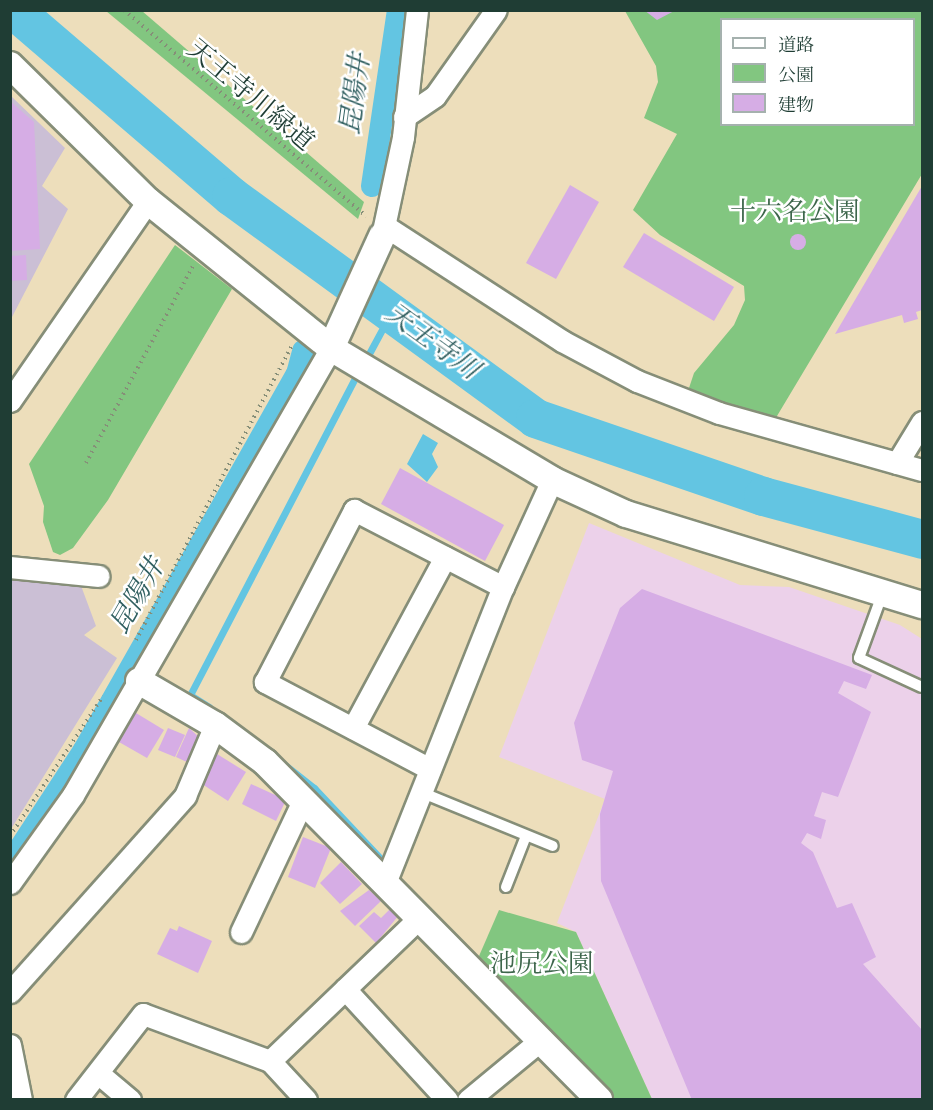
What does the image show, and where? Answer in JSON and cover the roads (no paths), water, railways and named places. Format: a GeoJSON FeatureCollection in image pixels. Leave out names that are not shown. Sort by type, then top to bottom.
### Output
{"type":"FeatureCollection","features":[{"type":"Feature","properties":{"kind":"street"},"geometry":{"type":"LineString","coordinates":[[10,884],[73,795],[336,339],[384,231],[404,117],[417,10]]}},
{"type":"Feature","properties":{"kind":"street"},"geometry":{"type":"LineString","coordinates":[[404,117],[435,96],[496,10]]}},
{"type":"Feature","properties":{"kind":"street"},"geometry":{"type":"LineString","coordinates":[[10,65],[148,201],[296,320],[336,339],[552,480],[626,514],[882,595],[922,605]]}},
{"type":"Feature","properties":{"kind":"street"},"geometry":{"type":"LineString","coordinates":[[10,401],[148,201]]}},
{"type":"Feature","properties":{"kind":"street"},"geometry":{"type":"LineString","coordinates":[[384,231],[562,341],[637,381],[718,413],[922,470]]}},
{"type":"Feature","properties":{"kind":"street"},"geometry":{"type":"LineString","coordinates":[[897,463],[922,422]]}},
{"type":"Feature","properties":{"kind":"street"},"geometry":{"type":"LineString","coordinates":[[385,883],[423,793],[430,769],[503,587],[552,480]]}},
{"type":"Feature","properties":{"kind":"street"},"geometry":{"type":"LineString","coordinates":[[430,769],[265,682],[354,510],[503,587]]}},
{"type":"Feature","properties":{"kind":"street"},"geometry":{"type":"LineString","coordinates":[[353,728],[444,557]]}},
{"type":"Feature","properties":{"kind":"street"},"geometry":{"type":"LineString","coordinates":[[10,567],[99,576]]}},
{"type":"Feature","properties":{"kind":"street"},"geometry":{"type":"LineString","coordinates":[[139,681],[215,725],[304,799],[419,918],[542,1039],[599,1100]]}},
{"type":"Feature","properties":{"kind":"street"},"geometry":{"type":"LineString","coordinates":[[10,992],[185,796],[215,725]]}},
{"type":"Feature","properties":{"kind":"street"},"geometry":{"type":"LineString","coordinates":[[241,932],[304,799]]}},
{"type":"Feature","properties":{"kind":"street"},"geometry":{"type":"LineString","coordinates":[[270,1061],[419,918]]}},
{"type":"Feature","properties":{"kind":"street"},"geometry":{"type":"LineString","coordinates":[[345,989],[447,1100]]}},
{"type":"Feature","properties":{"kind":"street"},"geometry":{"type":"LineString","coordinates":[[76,1100],[143,1014],[270,1061],[306,1100]]}},
{"type":"Feature","properties":{"kind":"street"},"geometry":{"type":"LineString","coordinates":[[468,1100],[542,1039]]}},
{"type":"Feature","properties":{"kind":"street"},"geometry":{"type":"LineString","coordinates":[[10,1045],[21,1100]]}},
{"type":"Feature","properties":{"kind":"street"},"geometry":{"type":"LineString","coordinates":[[98,1073],[130,1100]]}},
{"type":"Feature","properties":{"kind":"lane"},"geometry":{"type":"LineString","coordinates":[[882,595],[859,658],[922,687]]}},
{"type":"Feature","properties":{"kind":"lane"},"geometry":{"type":"LineString","coordinates":[[423,793],[553,846]]}},
{"type":"Feature","properties":{"kind":"lane"},"geometry":{"type":"LineString","coordinates":[[506,887],[526,836]]}},
{"type":"Feature","properties":{"kind":"water"},"geometry":{"type":"Polygon","coordinates":[[[423,434],[438,443],[432,454],[438,467],[427,482],[407,464],[423,434]]]}},
{"type":"Feature","properties":{"kind":"waterway","name":"天王寺川"},"geometry":{"type":"LineString","coordinates":[[14,10],[231,196],[535,418],[763,496],[922,539]]}},
{"type":"Feature","properties":{"kind":"waterway","name":"昆陽井"},"geometry":{"type":"LineString","coordinates":[[372,186],[398,10]]}},
{"type":"Feature","properties":{"kind":"waterway"},"geometry":{"type":"LineString","coordinates":[[365,361],[391,313]]}},
{"type":"Feature","properties":{"kind":"waterway","name":"昆陽井"},"geometry":{"type":"LineString","coordinates":[[10,863],[84,750],[297,374],[303,351]]}},
{"type":"Feature","properties":{"kind":"waterway"},"geometry":{"type":"LineString","coordinates":[[209,707],[190,695],[359,371]]}},
{"type":"Feature","properties":{"kind":"waterway"},"geometry":{"type":"LineString","coordinates":[[228,720],[314,788],[379,857]]}},
{"type":"Feature","properties":{"kind":"park label","name":"十六名公園"},"geometry":{"type":"Point","coordinates":[795,213]}},
{"type":"Feature","properties":{"kind":"park label","name":"池尻公園"},"geometry":{"type":"Point","coordinates":[542,965]}}]}
